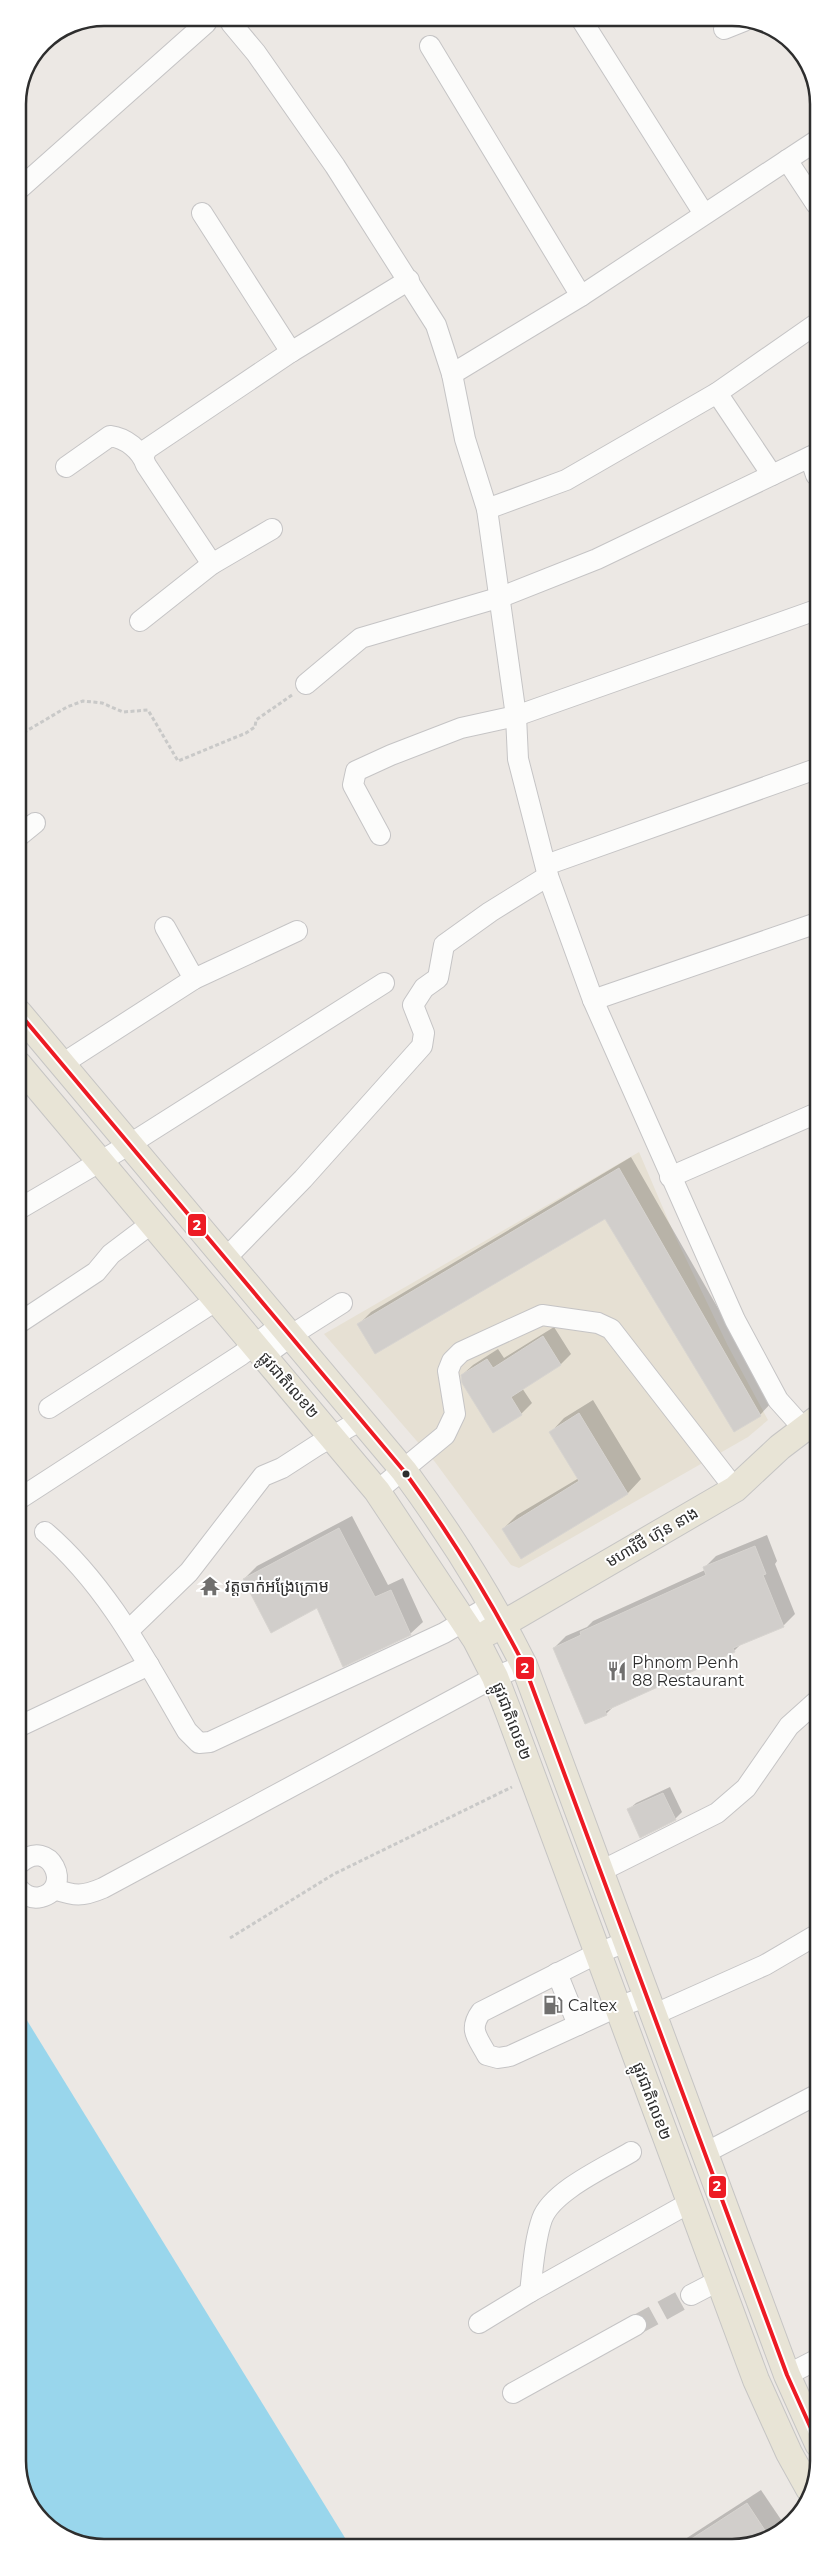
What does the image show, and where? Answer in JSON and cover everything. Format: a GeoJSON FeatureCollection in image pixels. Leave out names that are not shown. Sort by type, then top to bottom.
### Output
{"type":"FeatureCollection","features":[{"type":"Feature","properties":{"kind":"main road","name":"ផ្លូវជាតិលេខ២"},"geometry":{"type":"LineString","coordinates":[[26,1021],[404,1471],[430,1506],[498,1614],[524,1665],[787,2375],[810,2426]]}},
{"type":"Feature","properties":{"kind":"main road","name":"ផ្លូវជាតិលេខ២"},"geometry":{"type":"LineString","coordinates":[[26,1073],[378,1491],[469,1631],[495,1677],[691,2202],[718,2281],[763,2396],[789,2453],[806,2484]]}},
{"type":"Feature","properties":{"kind":"main road","name":"មហាវិថី ហ៊ុន នាង"},"geometry":{"type":"LineString","coordinates":[[469,1631],[735,1489],[810,1425]]}},
{"type":"Feature","properties":{"kind":"street"},"geometry":{"type":"LineString","coordinates":[[26,183],[203,26]]}},
{"type":"Feature","properties":{"kind":"street"},"geometry":{"type":"LineString","coordinates":[[234,26],[256,52],[335,166],[436,324],[452,374],[465,439],[487,509],[501,597],[516,716],[518,760],[547,870],[593,1000],[735,1320],[778,1400],[810,1423]]}},
{"type":"Feature","properties":{"kind":"street"},"geometry":{"type":"LineString","coordinates":[[585,26],[704,214]]}},
{"type":"Feature","properties":{"kind":"street"},"geometry":{"type":"LineString","coordinates":[[724,29],[731,26]]}},
{"type":"Feature","properties":{"kind":"street"},"geometry":{"type":"LineString","coordinates":[[430,46],[581,296]]}},
{"type":"Feature","properties":{"kind":"street"},"geometry":{"type":"LineString","coordinates":[[452,374],[581,296],[810,145]]}},
{"type":"Feature","properties":{"kind":"street"},"geometry":{"type":"LineString","coordinates":[[787,160],[810,195]]}},
{"type":"Feature","properties":{"kind":"street"},"geometry":{"type":"LineString","coordinates":[[202,213],[291,352]]}},
{"type":"Feature","properties":{"kind":"street"},"geometry":{"type":"LineString","coordinates":[[143,457],[147,449],[291,352],[409,280]]}},
{"type":"Feature","properties":{"kind":"street"},"geometry":{"type":"LineString","coordinates":[[487,509],[566,480],[717,393],[810,328]]}},
{"type":"Feature","properties":{"kind":"street"},"geometry":{"type":"LineString","coordinates":[[717,393],[772,475]]}},
{"type":"Feature","properties":{"kind":"street"},"geometry":{"type":"LineString","coordinates":[[66,468],[110,436],[122,437],[143,457],[146,465],[212,564]]}},
{"type":"Feature","properties":{"kind":"street"},"geometry":{"type":"LineString","coordinates":[[306,684],[361,638],[501,597],[597,559],[772,475],[810,463]]}},
{"type":"Feature","properties":{"kind":"street"},"geometry":{"type":"LineString","coordinates":[[140,621],[212,564],[272,529]]}},
{"type":"Feature","properties":{"kind":"street"},"geometry":{"type":"LineString","coordinates":[[380,834],[353,785],[356,771],[391,754],[461,728],[516,716],[810,612]]}},
{"type":"Feature","properties":{"kind":"street"},"geometry":{"type":"LineString","coordinates":[[226,1258],[303,1179],[422,1046],[424,1033],[413,1005],[424,988],[438,978],[444,946],[547,870],[810,771]]}},
{"type":"Feature","properties":{"kind":"street"},"geometry":{"type":"LineString","coordinates":[[26,830],[35,823]]}},
{"type":"Feature","properties":{"kind":"street"},"geometry":{"type":"LineString","coordinates":[[593,1000],[810,925]]}},
{"type":"Feature","properties":{"kind":"street"},"geometry":{"type":"LineString","coordinates":[[165,927],[194,979]]}},
{"type":"Feature","properties":{"kind":"street"},"geometry":{"type":"LineString","coordinates":[[62,1064],[194,979],[297,931]]}},
{"type":"Feature","properties":{"kind":"street"},"geometry":{"type":"LineString","coordinates":[[26,1206],[130,1144],[384,983]]}},
{"type":"Feature","properties":{"kind":"street"},"geometry":{"type":"LineString","coordinates":[[670,1177],[810,1116]]}},
{"type":"Feature","properties":{"kind":"street"},"geometry":{"type":"LineString","coordinates":[[26,1318],[96,1272],[111,1254],[152,1223]]}},
{"type":"Feature","properties":{"kind":"street"},"geometry":{"type":"LineString","coordinates":[[49,1408],[217,1300]]}},
{"type":"Feature","properties":{"kind":"street"},"geometry":{"type":"LineString","coordinates":[[26,1495],[260,1350],[287,1330],[342,1303]]}},
{"type":"Feature","properties":{"kind":"street"},"geometry":{"type":"LineString","coordinates":[[378,1491],[445,1435],[455,1414],[448,1371],[452,1361],[461,1352],[542,1315],[598,1323],[611,1328],[735,1489]]}},
{"type":"Feature","properties":{"kind":"street"},"geometry":{"type":"LineString","coordinates":[[129,1630],[189,1572],[263,1476],[282,1468],[361,1420]]}},
{"type":"Feature","properties":{"kind":"street"},"geometry":{"type":"LineString","coordinates":[[46,1532],[71,1554],[129,1630],[193,1739],[199,1743],[210,1742],[444,1633],[469,1631]]}},
{"type":"Feature","properties":{"kind":"street"},"geometry":{"type":"LineString","coordinates":[[26,1723],[148,1665]]}},
{"type":"Feature","properties":{"kind":"street"},"geometry":{"type":"LineString","coordinates":[[54,1889],[75,1896],[90,1894],[104,1888],[495,1677],[524,1665]]}},
{"type":"Feature","properties":{"kind":"street"},"geometry":{"type":"LineString","coordinates":[[601,1871],[717,1814],[746,1788],[789,1726],[810,1707]]}},
{"type":"Feature","properties":{"kind":"street"},"geometry":{"type":"LineString","coordinates":[[26,1858],[35,1855],[44,1857],[52,1863],[57,1871],[54,1889],[46,1896],[37,1898],[26,1894]]}},
{"type":"Feature","properties":{"kind":"street"},"geometry":{"type":"LineString","coordinates":[[626,1942],[598,1953],[481,2012],[474,2022],[474,2030],[487,2055],[498,2058],[510,2056],[617,2007],[650,2006],[765,1965],[810,1939]]}},
{"type":"Feature","properties":{"kind":"street"},"geometry":{"type":"LineString","coordinates":[[557,1973],[578,2025]]}},
{"type":"Feature","properties":{"kind":"street"},"geometry":{"type":"LineString","coordinates":[[705,2154],[810,2098]]}},
{"type":"Feature","properties":{"kind":"street"},"geometry":{"type":"LineString","coordinates":[[530,2292],[542,2218],[550,2206],[563,2193],[631,2152]]}},
{"type":"Feature","properties":{"kind":"street"},"geometry":{"type":"LineString","coordinates":[[478,2323],[691,2202]]}},
{"type":"Feature","properties":{"kind":"street"},"geometry":{"type":"LineString","coordinates":[[691,2296],[718,2281]]}},
{"type":"Feature","properties":{"kind":"street"},"geometry":{"type":"LineString","coordinates":[[513,2393],[636,2326]]}},
{"type":"Feature","properties":{"kind":"street"},"geometry":{"type":"LineString","coordinates":[[787,2375],[810,2363]]}},
{"type":"Feature","properties":{"kind":"path"},"geometry":{"type":"LineString","coordinates":[[26,731],[67,707],[92,700],[124,712],[148,710],[178,761],[246,733],[255,727],[256,720],[306,684]]}},
{"type":"Feature","properties":{"kind":"path"},"geometry":{"type":"LineString","coordinates":[[230,1938],[291,1899],[342,1870],[533,1778]]}},
{"type":"Feature","properties":{"kind":"shaded area"},"geometry":{"type":"Polygon","coordinates":[[[639,1152],[675,1236],[728,1346],[768,1420],[748,1437],[519,1568],[511,1565],[435,1462],[324,1334],[639,1152]]]}},
{"type":"Feature","properties":{"kind":"water"},"geometry":{"type":"Polygon","coordinates":[[[26,2019],[346,2539],[99,2539],[75,2533],[65,2528],[53,2519],[39,2504],[29,2481],[26,2460],[26,2019]]]}},
{"type":"Feature","properties":{"kind":"building"},"geometry":{"type":"Polygon","coordinates":[[[619,1168],[761,1416],[734,1432],[605,1219],[375,1354],[357,1324],[619,1168]]]}},
{"type":"Feature","properties":{"kind":"building"},"geometry":{"type":"Polygon","coordinates":[[[543,1336],[561,1365],[511,1397],[522,1415],[493,1433],[462,1383],[461,1375],[487,1359],[493,1368],[543,1336]]]}},
{"type":"Feature","properties":{"kind":"building"},"geometry":{"type":"Polygon","coordinates":[[[579,1413],[628,1494],[521,1559],[502,1529],[579,1481],[549,1432],[579,1413]]]}},
{"type":"Feature","properties":{"kind":"building"},"geometry":{"type":"Polygon","coordinates":[[[339,1528],[375,1597],[391,1590],[411,1635],[343,1667],[317,1608],[271,1633],[243,1579],[339,1528]]]}},
{"type":"Feature","properties":{"kind":"building"},"geometry":{"type":"Polygon","coordinates":[[[755,1546],[766,1574],[763,1575],[784,1627],[733,1648],[735,1652],[605,1711],[607,1715],[585,1724],[553,1648],[581,1635],[580,1632],[706,1575],[703,1567],[755,1546]]]}},
{"type":"Feature","properties":{"kind":"building"},"geometry":{"type":"Polygon","coordinates":[[[663,1793],[676,1820],[640,1838],[627,1809],[663,1793]]]}},
{"type":"Feature","properties":{"kind":"building"},"geometry":{"type":"Polygon","coordinates":[[[747,2503],[765,2531],[742,2538],[691,2539],[747,2503]]]}},
{"type":"Feature","properties":{"kind":"tunnel"},"geometry":{"type":"LineString","coordinates":[[636,2325],[691,2295]]}},
{"type":"Feature","properties":{"kind":"transit line","name":"2"},"geometry":{"type":"LineString","coordinates":[[26,1021],[404,1471],[453,1542],[497,1615],[524,1665],[787,2375],[810,2426]]}},
{"type":"Feature","properties":{"kind":"place","name":"វត្តចាក់អង្រែក្រោម"},"geometry":{"type":"Point","coordinates":[210,1586]}},
{"type":"Feature","properties":{"kind":"place","name":"Phnom Penh 88 Restaurant"},"geometry":{"type":"Point","coordinates":[617,1671]}},
{"type":"Feature","properties":{"kind":"place","name":"Caltex"},"geometry":{"type":"Point","coordinates":[553,2005]}}]}
